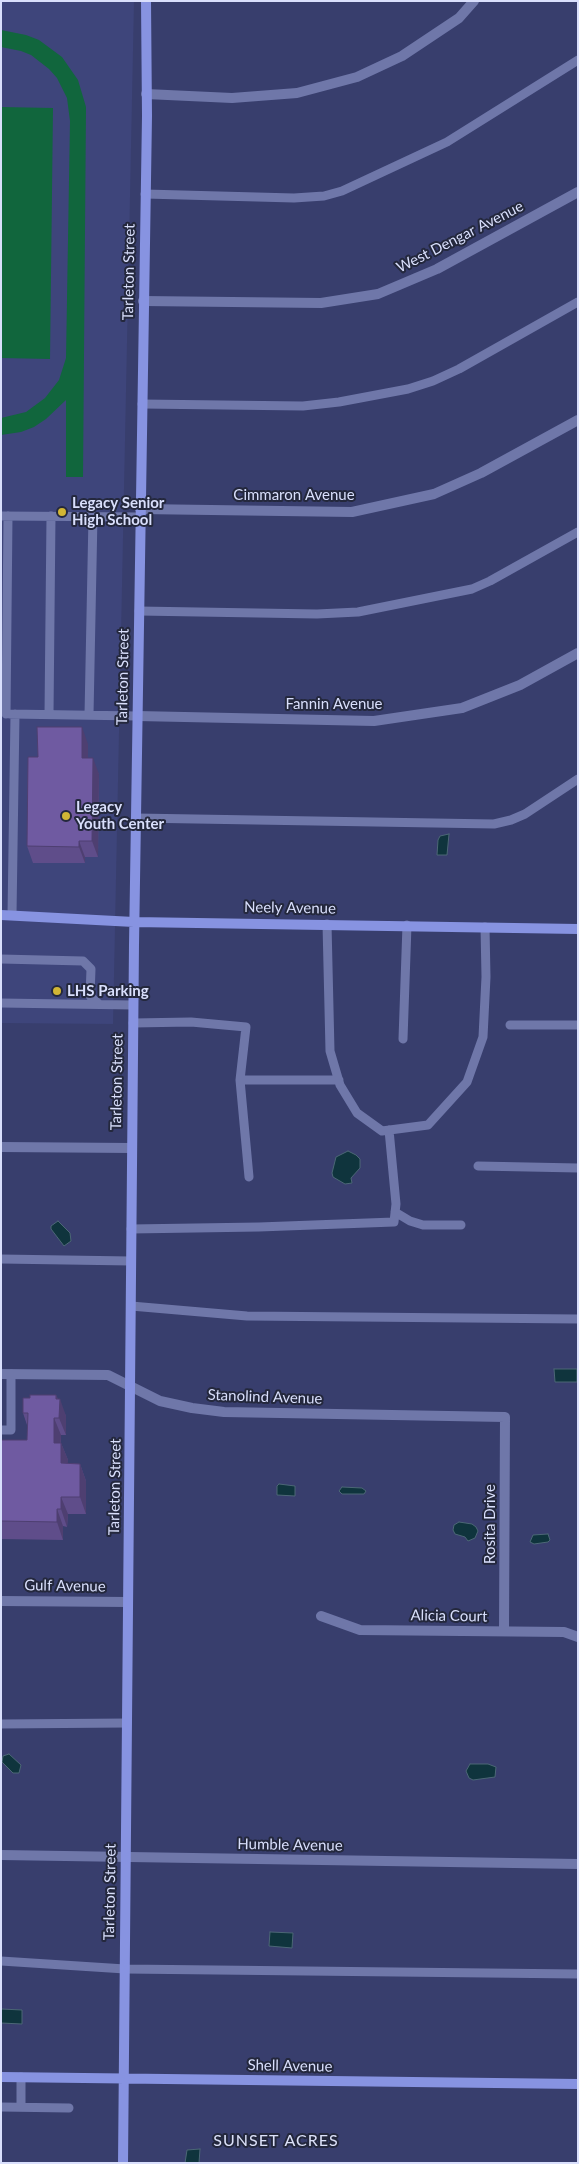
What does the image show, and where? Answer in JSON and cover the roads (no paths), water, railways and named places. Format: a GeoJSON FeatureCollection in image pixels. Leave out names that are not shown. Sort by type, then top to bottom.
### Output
{"type":"FeatureCollection","features":[{"type":"Feature","properties":{"kind":"street","name":"Tarleton Street"},"geometry":{"type":"LineString","coordinates":[[123,2163],[133,1005],[146,1]]}},
{"type":"Feature","properties":{"kind":"street"},"geometry":{"type":"LineString","coordinates":[[146,94],[232,98],[297,93],[357,77],[402,56],[459,18],[474,1]]}},
{"type":"Feature","properties":{"kind":"street","name":"West Dengar Avenue"},"geometry":{"type":"LineString","coordinates":[[143,301],[321,303],[378,294],[437,269],[578,192]]}},
{"type":"Feature","properties":{"kind":"street","name":"Cimmaron Avenue"},"geometry":{"type":"LineString","coordinates":[[140,513],[352,512],[434,494],[481,473],[578,420]]}},
{"type":"Feature","properties":{"kind":"street","name":"Fannin Avenue"},"geometry":{"type":"LineString","coordinates":[[138,716],[384,720],[462,708],[520,685],[578,653]]}},
{"type":"Feature","properties":{"kind":"street","name":"Neely Avenue"},"geometry":{"type":"LineString","coordinates":[[6,915],[134,922],[578,929]]}},
{"type":"Feature","properties":{"kind":"street"},"geometry":{"type":"LineString","coordinates":[[1,1147],[132,1148]]}},
{"type":"Feature","properties":{"kind":"street","name":"Stanolind Avenue"},"geometry":{"type":"LineString","coordinates":[[6,1374],[108,1375],[160,1401],[224,1412],[505,1417]]}},
{"type":"Feature","properties":{"kind":"street","name":"Rosita Drive"},"geometry":{"type":"LineString","coordinates":[[504,1632],[505,1417]]}},
{"type":"Feature","properties":{"kind":"street","name":"Gulf Avenue"},"geometry":{"type":"LineString","coordinates":[[1,1601],[128,1602]]}},
{"type":"Feature","properties":{"kind":"street","name":"Alicia Court"},"geometry":{"type":"LineString","coordinates":[[321,1616],[360,1630],[564,1632],[578,1637]]}},
{"type":"Feature","properties":{"kind":"street","name":"Humble Avenue"},"geometry":{"type":"LineString","coordinates":[[1,1855],[578,1864]]}},
{"type":"Feature","properties":{"kind":"street","name":"Shell Avenue"},"geometry":{"type":"LineString","coordinates":[[1,2077],[578,2084]]}},
{"type":"Feature","properties":{"kind":"lane"},"geometry":{"type":"LineString","coordinates":[[145,194],[294,198],[324,196],[342,191],[447,142],[578,60]]}},
{"type":"Feature","properties":{"kind":"lane"},"geometry":{"type":"LineString","coordinates":[[142,404],[303,406],[339,402],[408,389],[432,382],[459,369],[578,302]]}},
{"type":"Feature","properties":{"kind":"lane"},"geometry":{"type":"LineString","coordinates":[[6,915],[7,714],[5,516],[93,516],[140,513]]}},
{"type":"Feature","properties":{"kind":"lane"},"geometry":{"type":"LineString","coordinates":[[49,714],[51,516]]}},
{"type":"Feature","properties":{"kind":"lane"},"geometry":{"type":"LineString","coordinates":[[89,715],[93,516]]}},
{"type":"Feature","properties":{"kind":"lane"},"geometry":{"type":"LineString","coordinates":[[139,611],[317,614],[358,612],[472,589],[578,532]]}},
{"type":"Feature","properties":{"kind":"lane"},"geometry":{"type":"LineString","coordinates":[[7,714],[138,716]]}},
{"type":"Feature","properties":{"kind":"lane"},"geometry":{"type":"LineString","coordinates":[[136,818],[494,824],[525,814],[578,779]]}},
{"type":"Feature","properties":{"kind":"lane"},"geometry":{"type":"LineString","coordinates":[[327,924],[330,1051],[339,1080],[357,1113],[382,1131],[428,1125],[467,1082],[483,1037],[486,977],[485,927]]}},
{"type":"Feature","properties":{"kind":"lane"},"geometry":{"type":"LineString","coordinates":[[403,1039],[407,925]]}},
{"type":"Feature","properties":{"kind":"lane"},"geometry":{"type":"LineString","coordinates":[[1,959],[83,961],[91,969],[90,996],[99,1004]]}},
{"type":"Feature","properties":{"kind":"lane"},"geometry":{"type":"LineString","coordinates":[[1,1003],[133,1005]]}},
{"type":"Feature","properties":{"kind":"lane"},"geometry":{"type":"LineString","coordinates":[[133,1023],[191,1022],[246,1027],[240,1080],[249,1177]]}},
{"type":"Feature","properties":{"kind":"lane"},"geometry":{"type":"LineString","coordinates":[[510,1025],[578,1024]]}},
{"type":"Feature","properties":{"kind":"lane"},"geometry":{"type":"LineString","coordinates":[[240,1080],[339,1080]]}},
{"type":"Feature","properties":{"kind":"lane"},"geometry":{"type":"LineString","coordinates":[[131,1228],[259,1227],[394,1222],[395,1212],[389,1130]]}},
{"type":"Feature","properties":{"kind":"lane"},"geometry":{"type":"LineString","coordinates":[[478,1166],[578,1168]]}},
{"type":"Feature","properties":{"kind":"lane"},"geometry":{"type":"LineString","coordinates":[[395,1212],[410,1221],[423,1225],[462,1225]]}},
{"type":"Feature","properties":{"kind":"lane"},"geometry":{"type":"LineString","coordinates":[[1,1259],[131,1261]]}},
{"type":"Feature","properties":{"kind":"lane"},"geometry":{"type":"LineString","coordinates":[[131,1306],[246,1316],[578,1319]]}},
{"type":"Feature","properties":{"kind":"lane"},"geometry":{"type":"LineString","coordinates":[[1,1430],[11,1430],[6,1374]]}},
{"type":"Feature","properties":{"kind":"lane"},"geometry":{"type":"LineString","coordinates":[[1,1724],[127,1723]]}},
{"type":"Feature","properties":{"kind":"lane"},"geometry":{"type":"LineString","coordinates":[[1,1961],[125,1969],[578,1974]]}},
{"type":"Feature","properties":{"kind":"lane"},"geometry":{"type":"LineString","coordinates":[[21,2077],[21,2107]]}},
{"type":"Feature","properties":{"kind":"lane"},"geometry":{"type":"LineString","coordinates":[[1,2107],[69,2108]]}},
{"type":"Feature","properties":{"kind":"place","name":"Legacy Senior High School"},"geometry":{"type":"Point","coordinates":[62,512]}},
{"type":"Feature","properties":{"kind":"place","name":"Legacy Youth Center"},"geometry":{"type":"Point","coordinates":[66,816]}},
{"type":"Feature","properties":{"kind":"place","name":"LHS Parking"},"geometry":{"type":"Point","coordinates":[57,991]}},
{"type":"Feature","properties":{"kind":"district","name":"SUNSET ACRES"},"geometry":{"type":"Point","coordinates":[276,2141]}}]}
